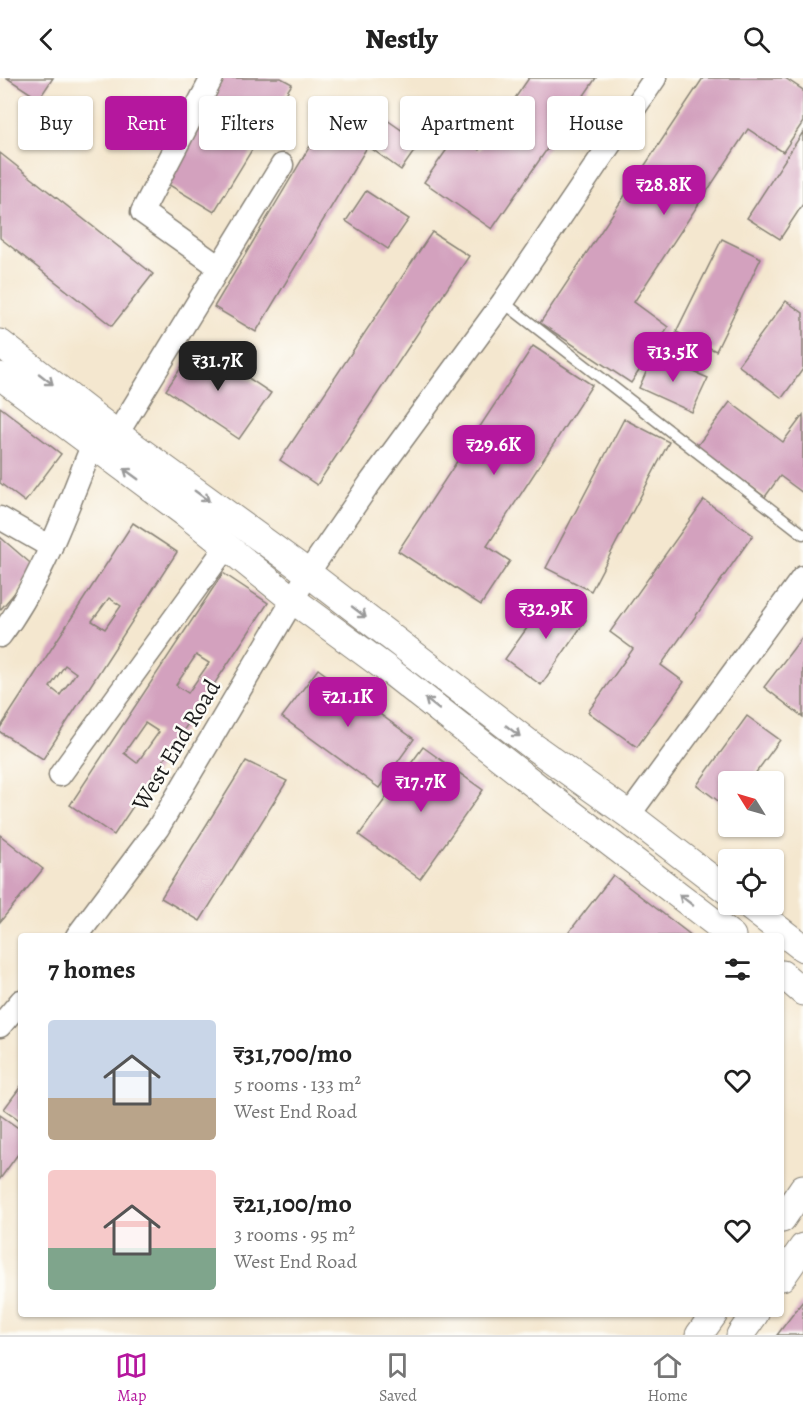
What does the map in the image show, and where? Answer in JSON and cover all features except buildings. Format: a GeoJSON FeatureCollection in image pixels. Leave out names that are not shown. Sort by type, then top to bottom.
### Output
{"type":"FeatureCollection","features":[{"type":"Feature","properties":{"kind":"street"},"geometry":{"type":"LineString","coordinates":[[212,78],[142,212],[219,267]]}},
{"type":"Feature","properties":{"kind":"street","name":"West End Road"},"geometry":{"type":"LineString","coordinates":[[79,933],[158,828],[308,573],[370,483],[503,302],[656,78]]}},
{"type":"Feature","properties":{"kind":"street"},"geometry":{"type":"LineString","coordinates":[[117,434],[282,165]]}},
{"type":"Feature","properties":{"kind":"street"},"geometry":{"type":"LineString","coordinates":[[0,343],[117,434],[308,573],[718,884]]}},
{"type":"Feature","properties":{"kind":"street"},"geometry":{"type":"LineString","coordinates":[[0,376],[186,514],[293,600],[391,672],[728,933]]}},
{"type":"Feature","properties":{"kind":"street"},"geometry":{"type":"LineString","coordinates":[[0,636],[15,616],[51,547],[92,446]]}},
{"type":"Feature","properties":{"kind":"street"},"geometry":{"type":"LineString","coordinates":[[0,518],[51,547]]}},
{"type":"Feature","properties":{"kind":"street"},"geometry":{"type":"LineString","coordinates":[[60,775],[226,547]]}},
{"type":"Feature","properties":{"kind":"street"},"geometry":{"type":"LineString","coordinates":[[629,815],[803,577]]}},
{"type":"Feature","properties":{"kind":"street"},"geometry":{"type":"LineString","coordinates":[[534,784],[552,760]]}},
{"type":"Feature","properties":{"kind":"street"},"geometry":{"type":"LineString","coordinates":[[760,915],[784,933]]}},
{"type":"Feature","properties":{"kind":"street"},"geometry":{"type":"LineString","coordinates":[[784,933],[803,948]]}},
{"type":"Feature","properties":{"kind":"street"},"geometry":{"type":"LineString","coordinates":[[784,976],[803,992]]}},
{"type":"Feature","properties":{"kind":"street"},"geometry":{"type":"LineString","coordinates":[[0,1026],[18,1005]]}},
{"type":"Feature","properties":{"kind":"street"},"geometry":{"type":"LineString","coordinates":[[784,1216],[803,1188]]}},
{"type":"Feature","properties":{"kind":"street"},"geometry":{"type":"LineString","coordinates":[[784,1274],[803,1247]]}},
{"type":"Feature","properties":{"kind":"street"},"geometry":{"type":"LineString","coordinates":[[699,1335],[712,1317]]}},
{"type":"Feature","properties":{"kind":"street"},"geometry":{"type":"LineString","coordinates":[[741,1335],[753,1317]]}},
{"type":"Feature","properties":{"kind":"lane"},"geometry":{"type":"LineString","coordinates":[[503,302],[803,534]]}}]}
